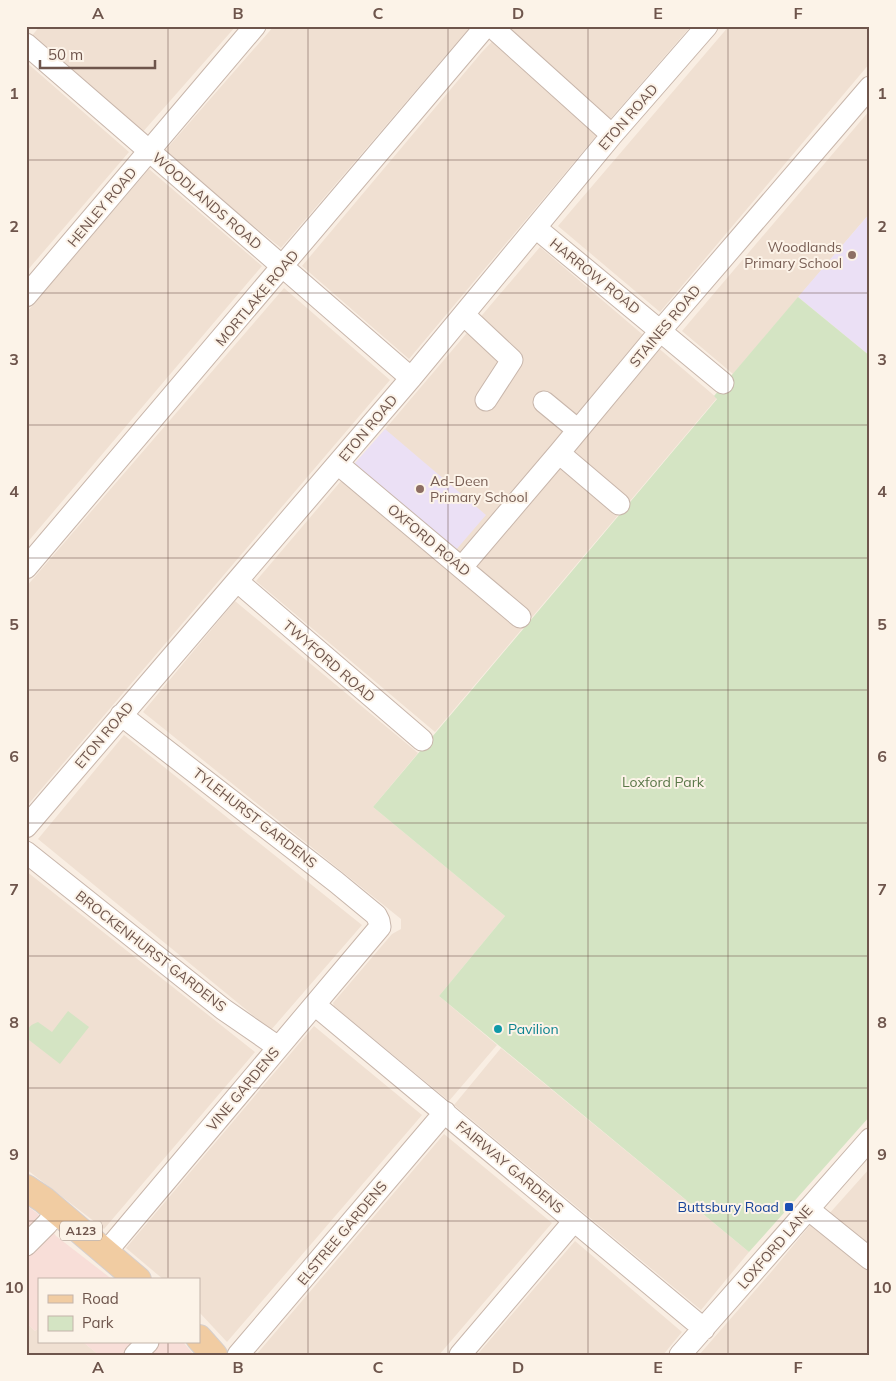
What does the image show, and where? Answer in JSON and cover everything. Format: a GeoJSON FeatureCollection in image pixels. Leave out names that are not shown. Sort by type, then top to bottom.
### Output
{"type":"FeatureCollection","features":[{"type":"Feature","properties":{"kind":"main road","name":"A123"},"geometry":{"type":"LineString","coordinates":[[26,1188],[136,1278]]}},
{"type":"Feature","properties":{"kind":"main road"},"geometry":{"type":"LineString","coordinates":[[200,1339],[214,1355]]}},
{"type":"Feature","properties":{"kind":"street","name":"HENLEY ROAD"},"geometry":{"type":"LineString","coordinates":[[26,296],[256,26]]}},
{"type":"Feature","properties":{"kind":"street","name":"MORTLAKE ROAD"},"geometry":{"type":"LineString","coordinates":[[26,568],[486,26]]}},
{"type":"Feature","properties":{"kind":"street"},"geometry":{"type":"LineString","coordinates":[[491,26],[612,135]]}},
{"type":"Feature","properties":{"kind":"street","name":"ETON ROAD"},"geometry":{"type":"LineString","coordinates":[[26,827],[338,464],[612,135],[707,26]]}},
{"type":"Feature","properties":{"kind":"street","name":"WOODLANDS ROAD"},"geometry":{"type":"LineString","coordinates":[[26,44],[411,378]]}},
{"type":"Feature","properties":{"kind":"street","name":"STAINES ROAD"},"geometry":{"type":"LineString","coordinates":[[462,567],[661,330],[870,87]]}},
{"type":"Feature","properties":{"kind":"street","name":"HARROW ROAD"},"geometry":{"type":"LineString","coordinates":[[536,228],[723,383]]}},
{"type":"Feature","properties":{"kind":"street"},"geometry":{"type":"LineString","coordinates":[[464,315],[512,360],[486,400]]}},
{"type":"Feature","properties":{"kind":"street"},"geometry":{"type":"LineString","coordinates":[[544,402],[578,430]]}},
{"type":"Feature","properties":{"kind":"street"},"geometry":{"type":"LineString","coordinates":[[559,453],[619,504]]}},
{"type":"Feature","properties":{"kind":"street","name":"OXFORD ROAD"},"geometry":{"type":"LineString","coordinates":[[338,464],[520,617]]}},
{"type":"Feature","properties":{"kind":"street","name":"TWYFORD ROAD"},"geometry":{"type":"LineString","coordinates":[[237,581],[422,740]]}},
{"type":"Feature","properties":{"kind":"street","name":"TYLEHURST GARDENS"},"geometry":{"type":"LineString","coordinates":[[121,716],[342,887],[376,915],[380,928]]}},
{"type":"Feature","properties":{"kind":"street","name":"BROCKENHURST GARDENS"},"geometry":{"type":"LineString","coordinates":[[26,852],[223,1009],[278,1047]]}},
{"type":"Feature","properties":{"kind":"street","name":"VINE GARDENS"},"geometry":{"type":"LineString","coordinates":[[106,1252],[380,928]]}},
{"type":"Feature","properties":{"kind":"street","name":"FAIRWAY GARDENS"},"geometry":{"type":"LineString","coordinates":[[315,1005],[704,1329]]}},
{"type":"Feature","properties":{"kind":"street","name":"ELSTREE GARDENS"},"geometry":{"type":"LineString","coordinates":[[238,1355],[445,1112]]}},
{"type":"Feature","properties":{"kind":"street","name":"LOXFORD LANE"},"geometry":{"type":"LineString","coordinates":[[680,1355],[870,1139]]}},
{"type":"Feature","properties":{"kind":"street"},"geometry":{"type":"LineString","coordinates":[[808,1209],[870,1259]]}},
{"type":"Feature","properties":{"kind":"street"},"geometry":{"type":"LineString","coordinates":[[26,1244],[57,1212]]}},
{"type":"Feature","properties":{"kind":"street"},"geometry":{"type":"LineString","coordinates":[[460,1355],[574,1221]]}},
{"type":"Feature","properties":{"kind":"street"},"geometry":{"type":"LineString","coordinates":[[135,1355],[146,1344]]}},
{"type":"Feature","properties":{"kind":"shaded area"},"geometry":{"type":"Polygon","coordinates":[[[40,26],[236,26],[141,134],[30,38],[40,26]]]}},
{"type":"Feature","properties":{"kind":"shaded area"},"geometry":{"type":"Polygon","coordinates":[[[274,26],[470,27],[281,248],[163,153],[274,26]]]}},
{"type":"Feature","properties":{"kind":"shaded area"},"geometry":{"type":"Polygon","coordinates":[[[507,26],[691,26],[409,359],[302,266],[482,52],[507,26]]]}},
{"type":"Feature","properties":{"kind":"shaded area"},"geometry":{"type":"Polygon","coordinates":[[[729,26],[870,26],[870,63],[660,312],[558,226],[729,26]]]}},
{"type":"Feature","properties":{"kind":"shaded area"},"geometry":{"type":"Polygon","coordinates":[[[26,62],[129,152],[26,272],[26,62]]]}},
{"type":"Feature","properties":{"kind":"shaded area"},"geometry":{"type":"Polygon","coordinates":[[[870,110],[870,213],[733,374],[682,331],[870,110]]]}},
{"type":"Feature","properties":{"kind":"shaded area"},"geometry":{"type":"Polygon","coordinates":[[[149,169],[262,266],[26,544],[26,313],[149,169]]]}},
{"type":"Feature","properties":{"kind":"shaded area","name":"Woodlands Primary School"},"geometry":{"type":"Polygon","coordinates":[[[870,213],[870,356],[798,297],[870,213]]]}},
{"type":"Feature","properties":{"kind":"shaded area"},"geometry":{"type":"Polygon","coordinates":[[[540,247],[717,398],[435,732],[256,581],[540,247]]]}},
{"type":"Feature","properties":{"kind":"shaded area"},"geometry":{"type":"Polygon","coordinates":[[[284,288],[390,380],[26,807],[26,587],[284,288]]]}},
{"type":"Feature","properties":{"kind":"shaded area","name":"Ad-Deen Primary School"},"geometry":{"type":"Polygon","coordinates":[[[385,429],[486,515],[455,551],[354,464],[385,429]]]}},
{"type":"Feature","properties":{"kind":"shaded area"},"geometry":{"type":"Polygon","coordinates":[[[235,601],[418,753],[373,807],[505,916],[439,996],[497,1045],[449,1101],[334,1006],[333,1003],[392,934],[401,929],[401,919],[143,712],[235,601]]]}},
{"type":"Feature","properties":{"kind":"shaded area"},"geometry":{"type":"Polygon","coordinates":[[[124,735],[362,925],[271,1030],[38,839],[124,735]]]}},
{"type":"Feature","properties":{"kind":"shaded area"},"geometry":{"type":"Polygon","coordinates":[[[26,871],[255,1052],[104,1229],[26,1169],[26,871]]]}},
{"type":"Feature","properties":{"kind":"shaded area"},"geometry":{"type":"Polygon","coordinates":[[[314,1026],[422,1115],[227,1342],[200,1313],[200,1278],[162,1278],[126,1248],[314,1026]]]}},
{"type":"Feature","properties":{"kind":"shaded area"},"geometry":{"type":"Polygon","coordinates":[[[501,1048],[749,1252],[701,1310],[454,1105],[501,1048]]]}},
{"type":"Feature","properties":{"kind":"shaded area"},"geometry":{"type":"Polygon","coordinates":[[[444,1134],[552,1223],[439,1355],[256,1355],[444,1134]]]}},
{"type":"Feature","properties":{"kind":"shaded area"},"geometry":{"type":"Polygon","coordinates":[[[870,1168],[870,1250],[828,1215],[870,1168]]]}},
{"type":"Feature","properties":{"kind":"shaded area"},"geometry":{"type":"Polygon","coordinates":[[[26,1205],[38,1214],[56,1236],[110,1278],[38,1278],[38,1329],[35,1331],[26,1322],[26,1205]]]}},
{"type":"Feature","properties":{"kind":"shaded area"},"geometry":{"type":"Polygon","coordinates":[[[821,1212],[870,1252],[870,1355],[699,1355],[772,1271],[821,1212]]]}},
{"type":"Feature","properties":{"kind":"shaded area"},"geometry":{"type":"Polygon","coordinates":[[[575,1241],[682,1332],[663,1355],[477,1355],[575,1241]]]}},
{"type":"Feature","properties":{"kind":"shaded area"},"geometry":{"type":"Polygon","coordinates":[[[26,1322],[35,1331],[38,1329],[38,1344],[85,1344],[99,1355],[26,1355],[26,1322]]]}},
{"type":"Feature","properties":{"kind":"shaded area"},"geometry":{"type":"Polygon","coordinates":[[[85,1344],[185,1344],[194,1355],[99,1355],[85,1344]]]}},
{"type":"Feature","properties":{"kind":"green space","name":"Loxford Park"},"geometry":{"type":"Polygon","coordinates":[[[798,297],[870,356],[870,1116],[749,1252],[439,996],[505,916],[373,807],[717,399],[714,396],[798,297]]]}},
{"type":"Feature","properties":{"kind":"green space"},"geometry":{"type":"Polygon","coordinates":[[[68,1011],[89,1027],[60,1064],[29,1040],[27,1031],[38,1022],[52,1032],[68,1011]]]}},
{"type":"Feature","properties":{"kind":"place","name":"Woodlands Primary School"},"geometry":{"type":"Point","coordinates":[852,255]}},
{"type":"Feature","properties":{"kind":"place","name":"Ad-Deen Primary School"},"geometry":{"type":"Point","coordinates":[420,489]}},
{"type":"Feature","properties":{"kind":"place","name":"Pavilion"},"geometry":{"type":"Point","coordinates":[498,1029]}},
{"type":"Feature","properties":{"kind":"place","name":"Buttsbury Road"},"geometry":{"type":"Point","coordinates":[789,1207]}}]}
